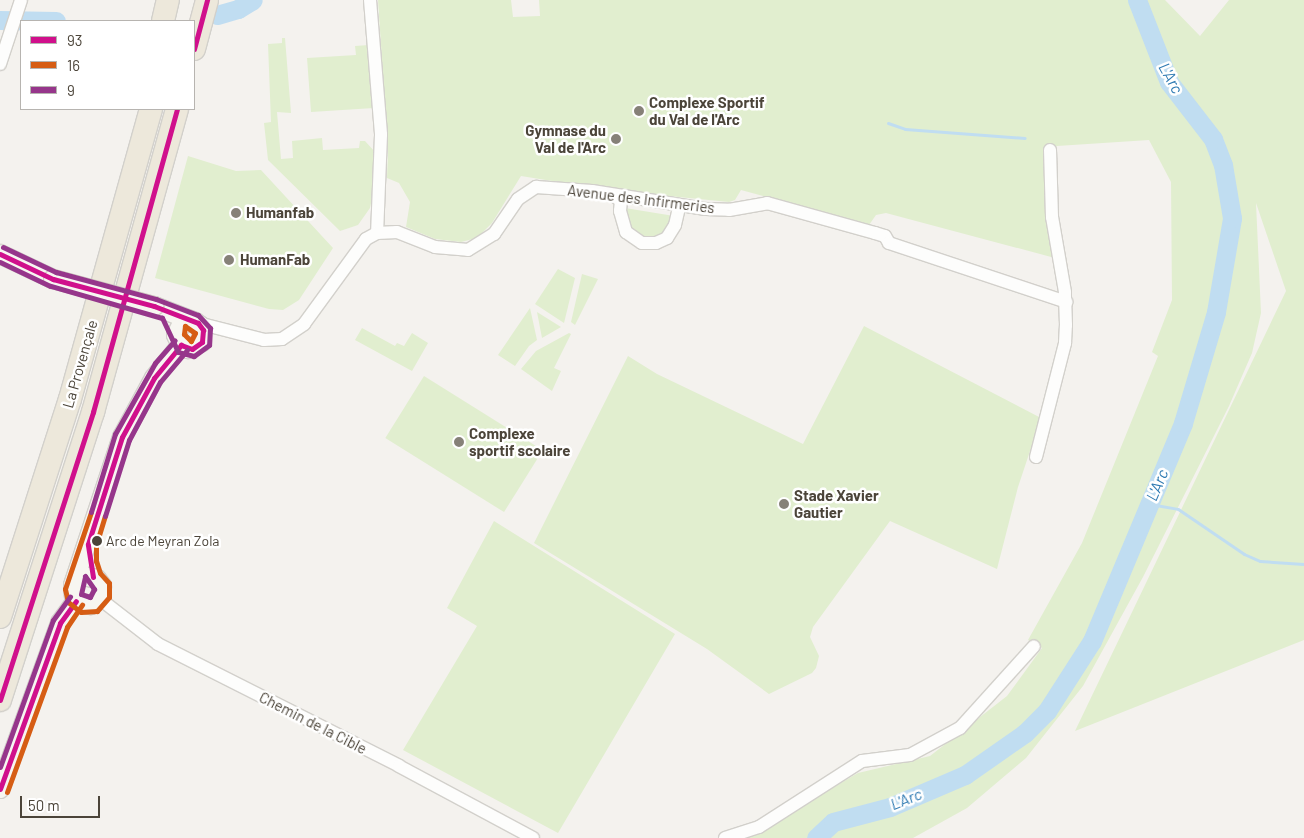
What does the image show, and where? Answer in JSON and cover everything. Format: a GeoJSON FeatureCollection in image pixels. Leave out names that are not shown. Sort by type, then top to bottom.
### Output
{"type":"FeatureCollection","features":[{"type":"Feature","properties":{"kind":"highway"},"geometry":{"type":"LineString","coordinates":[[163,20],[168,0]]}},
{"type":"Feature","properties":{"kind":"highway"},"geometry":{"type":"LineString","coordinates":[[174,20],[180,0]]}},
{"type":"Feature","properties":{"kind":"highway"},"geometry":{"type":"LineString","coordinates":[[195,46],[208,0]]}},
{"type":"Feature","properties":{"kind":"highway"},"geometry":{"type":"LineString","coordinates":[[127,195],[143,110]]}},
{"type":"Feature","properties":{"kind":"highway","name":"La Provençale"},"geometry":{"type":"LineString","coordinates":[[0,617],[70,399],[151,110]]}},
{"type":"Feature","properties":{"kind":"highway","name":"La Provençale"},"geometry":{"type":"LineString","coordinates":[[0,700],[93,412],[177,110]]}},
{"type":"Feature","properties":{"kind":"main road"},"geometry":{"type":"LineString","coordinates":[[0,254],[53,279],[160,309],[203,330],[202,342],[192,349],[181,345],[176,335],[190,324]]}},
{"type":"Feature","properties":{"kind":"main road"},"geometry":{"type":"LineString","coordinates":[[76,601],[72,589],[122,437],[154,378],[181,345]]}},
{"type":"Feature","properties":{"kind":"main road"},"geometry":{"type":"LineString","coordinates":[[76,601],[91,605],[100,599],[102,586],[93,577],[88,544]]}},
{"type":"Feature","properties":{"kind":"main road"},"geometry":{"type":"LineString","coordinates":[[76,581],[83,576],[93,577]]}},
{"type":"Feature","properties":{"kind":"main road"},"geometry":{"type":"LineString","coordinates":[[0,789],[60,623],[76,601]]}},
{"type":"Feature","properties":{"kind":"street"},"geometry":{"type":"LineString","coordinates":[[0,64],[14,13],[21,0]]}},
{"type":"Feature","properties":{"kind":"street"},"geometry":{"type":"LineString","coordinates":[[190,324],[264,340],[282,339],[304,324],[354,253],[377,233],[381,135],[370,0]]}},
{"type":"Feature","properties":{"kind":"street"},"geometry":{"type":"LineString","coordinates":[[1036,457],[1065,343],[1066,302],[1054,239],[1050,150]]}},
{"type":"Feature","properties":{"kind":"street","name":"Avenue des Infirmeries"},"geometry":{"type":"LineString","coordinates":[[377,233],[397,232],[435,247],[468,250],[494,234],[518,199],[536,187],[613,195],[679,207],[729,210],[754,203],[772,204],[885,236],[889,243],[1066,302]]}},
{"type":"Feature","properties":{"kind":"street"},"geometry":{"type":"LineString","coordinates":[[613,195],[621,201],[620,211],[626,232],[642,243],[656,243],[667,238],[675,225],[679,207]]}},
{"type":"Feature","properties":{"kind":"street"},"geometry":{"type":"LineString","coordinates":[[202,342],[226,331]]}},
{"type":"Feature","properties":{"kind":"street","name":"Chemin de la Cible"},"geometry":{"type":"LineString","coordinates":[[100,599],[158,644],[399,766],[533,838]]}},
{"type":"Feature","properties":{"kind":"street"},"geometry":{"type":"LineString","coordinates":[[725,838],[760,827],[862,762],[910,756],[960,728],[1034,646]]}},
{"type":"Feature","properties":{"kind":"green space"},"geometry":{"type":"Polygon","coordinates":[[[378,0],[511,0],[513,17],[540,16],[539,0],[1165,0],[1200,36],[1229,0],[1304,0],[1304,640],[1075,731],[1286,291],[1256,203],[1261,313],[1252,353],[1229,406],[1143,577],[1083,686],[1026,758],[967,808],[913,838],[746,838],[858,773],[930,756],[1007,696],[1042,648],[1028,640],[1082,543],[1158,356],[1152,352],[1172,300],[1171,182],[1149,140],[1057,146],[1052,150],[1055,258],[886,213],[876,215],[869,225],[741,190],[735,200],[729,202],[608,190],[521,176],[492,223],[477,238],[461,242],[435,239],[406,227],[410,202],[399,183],[387,178],[388,151],[378,0]]]}},
{"type":"Feature","properties":{"kind":"green space"},"geometry":{"type":"Polygon","coordinates":[[[282,38],[285,38],[291,113],[277,112],[281,159],[293,158],[292,141],[322,138],[323,150],[359,148],[360,141],[365,141],[376,153],[376,178],[370,208],[358,225],[340,231],[268,160],[264,123],[271,122],[268,44],[282,43],[282,38]]]}},
{"type":"Feature","properties":{"kind":"green space"},"geometry":{"type":"Polygon","coordinates":[[[369,45],[374,108],[311,112],[307,58],[356,55],[355,46],[369,45]]]}},
{"type":"Feature","properties":{"kind":"green space","name":"Humanfab"},"geometry":{"type":"Polygon","coordinates":[[[188,156],[236,171],[261,170],[333,248],[299,300],[283,310],[269,309],[155,278],[188,156]]]}},
{"type":"Feature","properties":{"kind":"green space"},"geometry":{"type":"Polygon","coordinates":[[[625,208],[674,216],[667,231],[654,239],[645,238],[632,233],[625,208]]]}},
{"type":"Feature","properties":{"kind":"green space"},"geometry":{"type":"Polygon","coordinates":[[[558,269],[575,278],[564,323],[535,304],[558,269]]]}},
{"type":"Feature","properties":{"kind":"green space"},"geometry":{"type":"Polygon","coordinates":[[[582,274],[598,279],[575,325],[571,322],[582,274]]]}},
{"type":"Feature","properties":{"kind":"green space"},"geometry":{"type":"Polygon","coordinates":[[[530,308],[537,340],[529,346],[515,366],[498,355],[530,308]]]}},
{"type":"Feature","properties":{"kind":"green space"},"geometry":{"type":"Polygon","coordinates":[[[537,312],[561,327],[542,338],[537,312]]]}},
{"type":"Feature","properties":{"kind":"green space","name":"Stade Xavier Gautier"},"geometry":{"type":"Polygon","coordinates":[[[864,326],[1041,418],[1018,487],[997,569],[890,521],[813,627],[810,637],[819,656],[816,668],[812,673],[769,694],[707,649],[534,543],[628,356],[657,374],[803,444],[864,326]]]}},
{"type":"Feature","properties":{"kind":"green space"},"geometry":{"type":"Polygon","coordinates":[[[362,328],[395,346],[397,343],[404,346],[412,333],[428,343],[412,371],[355,340],[362,328]]]}},
{"type":"Feature","properties":{"kind":"green space"},"geometry":{"type":"Polygon","coordinates":[[[569,333],[571,334],[554,368],[561,371],[552,391],[521,369],[536,351],[569,333]]]}},
{"type":"Feature","properties":{"kind":"green space","name":"Complexe sportif scolaire"},"geometry":{"type":"Polygon","coordinates":[[[424,376],[543,450],[504,512],[385,438],[424,376]]]}},
{"type":"Feature","properties":{"kind":"green space"},"geometry":{"type":"Polygon","coordinates":[[[494,521],[675,634],[558,833],[403,750],[477,626],[447,608],[494,521]]]}},
{"type":"Feature","properties":{"kind":"waterway"},"geometry":{"type":"LineString","coordinates":[[217,15],[238,9],[253,0]]}},
{"type":"Feature","properties":{"kind":"waterway","name":"L'Arc"},"geometry":{"type":"LineString","coordinates":[[816,838],[833,822],[890,807],[965,775],[1025,733],[1047,711],[1092,641],[1183,423],[1216,312],[1232,218],[1223,165],[1213,139],[1169,82],[1137,0]]}},
{"type":"Feature","properties":{"kind":"waterway"},"geometry":{"type":"LineString","coordinates":[[0,20],[20,20]]}},
{"type":"Feature","properties":{"kind":"waterway"},"geometry":{"type":"LineString","coordinates":[[888,123],[905,129],[1025,138]]}},
{"type":"Feature","properties":{"kind":"waterway"},"geometry":{"type":"LineString","coordinates":[[1150,504],[1178,509],[1244,554],[1260,561],[1304,564]]}},
{"type":"Feature","properties":{"kind":"transit line","name":"93"},"geometry":{"type":"LineString","coordinates":[[195,45],[207,0]]}},
{"type":"Feature","properties":{"kind":"transit line","name":"93"},"geometry":{"type":"LineString","coordinates":[[0,700],[93,412],[177,110]]}},
{"type":"Feature","properties":{"kind":"transit line","name":"9"},"geometry":{"type":"LineString","coordinates":[[3,247],[56,272],[156,299],[198,315],[210,328],[209,345],[194,356],[178,352],[162,318],[51,286]]}},
{"type":"Feature","properties":{"kind":"transit line","name":"93"},"geometry":{"type":"LineString","coordinates":[[0,254],[53,279],[154,306],[198,323],[203,330],[202,342],[192,349],[181,345]]}},
{"type":"Feature","properties":{"kind":"transit line","name":"9"},"geometry":{"type":"LineString","coordinates":[[0,262],[50,286]]}},
{"type":"Feature","properties":{"kind":"transit line","name":"16"},"geometry":{"type":"LineString","coordinates":[[185,326],[195,333],[191,341],[184,334],[185,326]]}},
{"type":"Feature","properties":{"kind":"transit line","name":"9"},"geometry":{"type":"LineString","coordinates":[[115,434],[155,363],[175,340]]}},
{"type":"Feature","properties":{"kind":"transit line","name":"93"},"geometry":{"type":"LineString","coordinates":[[93,577],[88,544],[122,437],[154,378],[181,345]]}},
{"type":"Feature","properties":{"kind":"transit line","name":"9"},"geometry":{"type":"LineString","coordinates":[[105,516],[129,440],[160,382],[187,350]]}},
{"type":"Feature","properties":{"kind":"transit line","name":"9"},"geometry":{"type":"LineString","coordinates":[[91,512],[115,434]]}},
{"type":"Feature","properties":{"kind":"transit line","name":"16"},"geometry":{"type":"LineString","coordinates":[[91,512],[65,589],[68,602],[81,612],[97,611],[109,597],[109,583],[100,573],[96,561],[96,545],[105,516]]}},
{"type":"Feature","properties":{"kind":"transit line","name":"9"},"geometry":{"type":"LineString","coordinates":[[85,576],[94,589],[90,597],[81,594],[85,576]]}},
{"type":"Feature","properties":{"kind":"transit line","name":"9"},"geometry":{"type":"LineString","coordinates":[[0,767],[53,620],[70,597]]}},
{"type":"Feature","properties":{"kind":"transit line","name":"93"},"geometry":{"type":"LineString","coordinates":[[0,789],[60,623],[76,601]]}},
{"type":"Feature","properties":{"kind":"transit line","name":"16"},"geometry":{"type":"LineString","coordinates":[[7,792],[67,627],[82,605]]}},
{"type":"Feature","properties":{"kind":"place","name":"Complexe Sportif du Val de l'Arc"},"geometry":{"type":"Point","coordinates":[639,111]}},
{"type":"Feature","properties":{"kind":"place","name":"Gymnase du Val de l'Arc"},"geometry":{"type":"Point","coordinates":[616,139]}},
{"type":"Feature","properties":{"kind":"place","name":"Humanfab"},"geometry":{"type":"Point","coordinates":[236,213]}},
{"type":"Feature","properties":{"kind":"place","name":"HumanFab"},"geometry":{"type":"Point","coordinates":[229,260]}},
{"type":"Feature","properties":{"kind":"place","name":"Complexe sportif scolaire"},"geometry":{"type":"Point","coordinates":[459,442]}},
{"type":"Feature","properties":{"kind":"place","name":"Stade Xavier Gautier"},"geometry":{"type":"Point","coordinates":[784,504]}},
{"type":"Feature","properties":{"kind":"place","name":"Arc de Meyran Zola"},"geometry":{"type":"Point","coordinates":[97,541]}}]}
